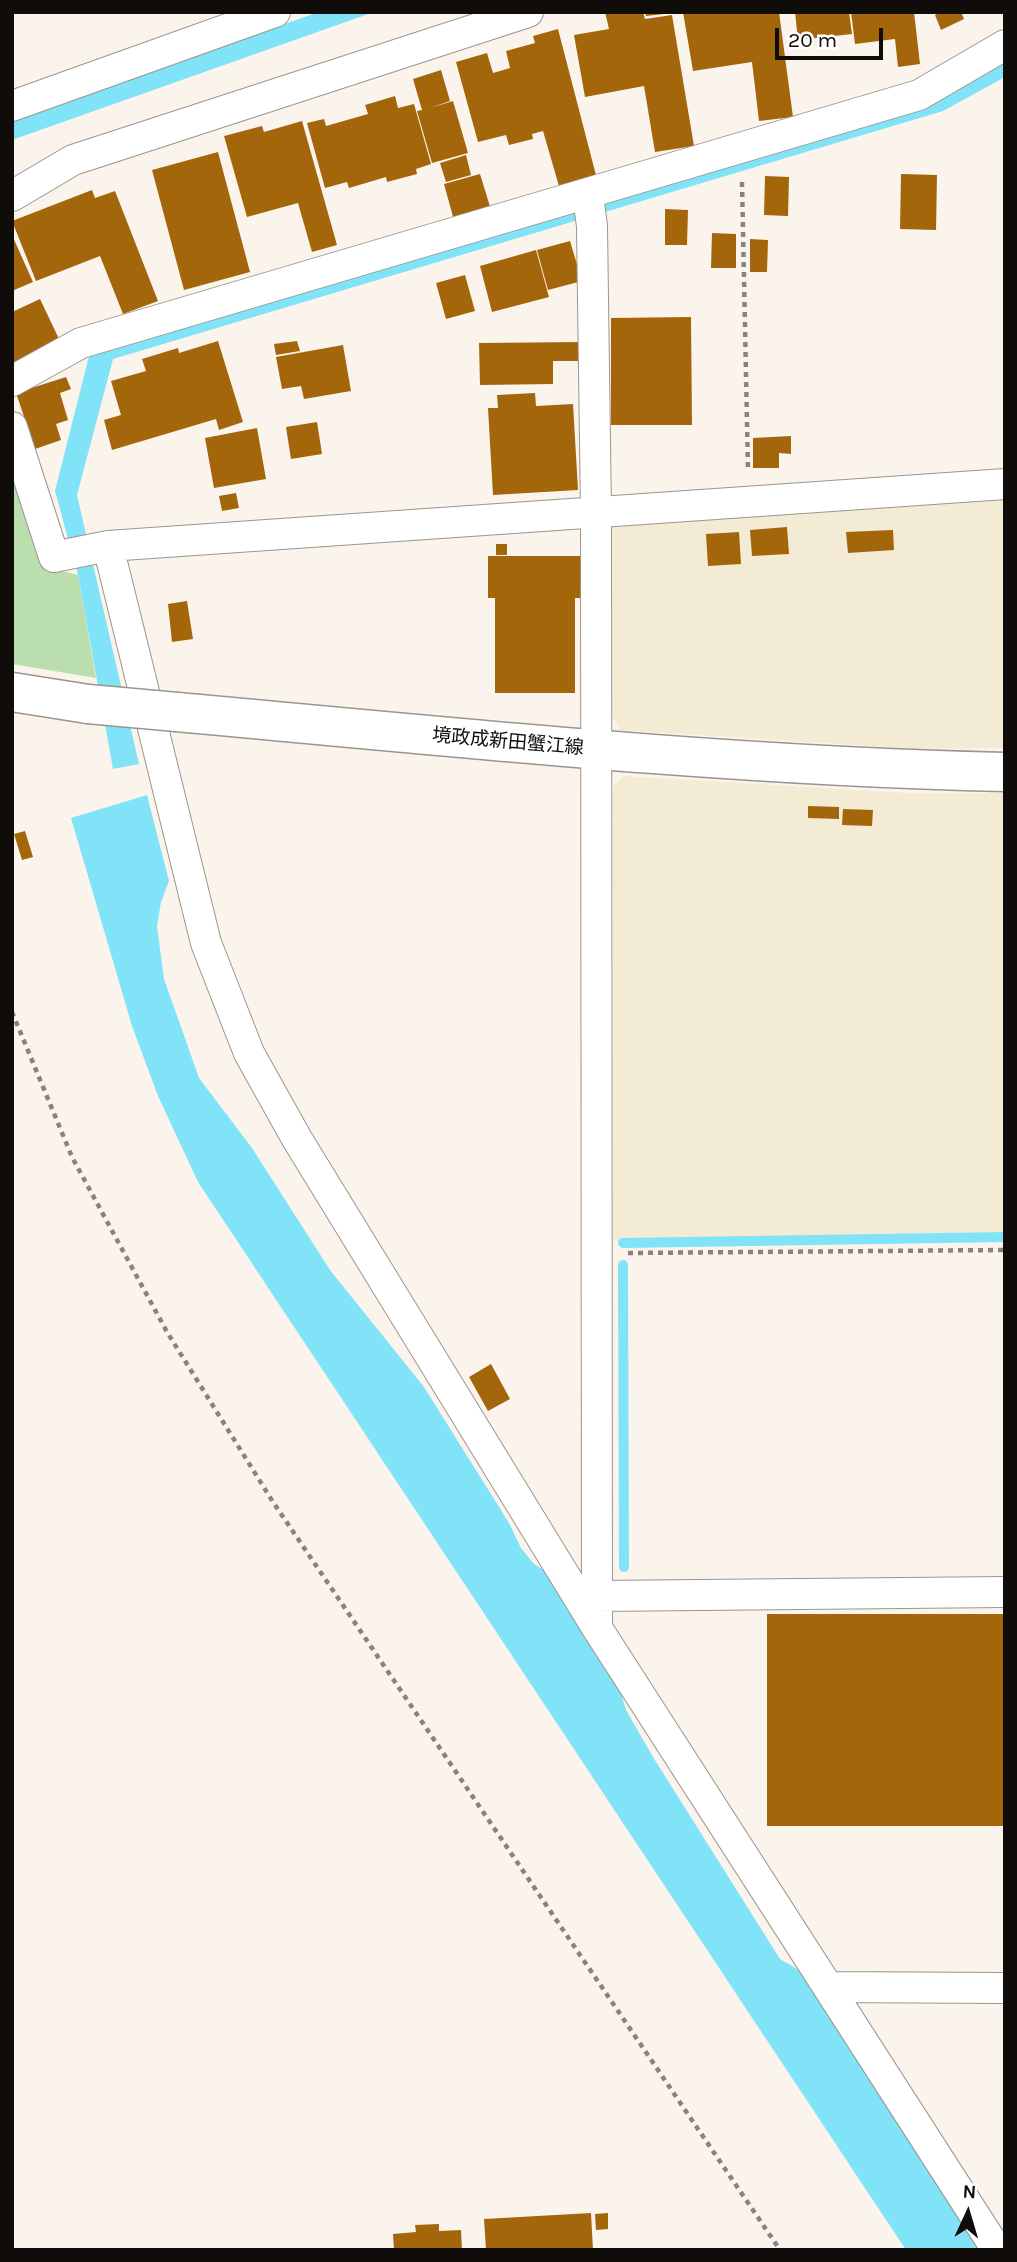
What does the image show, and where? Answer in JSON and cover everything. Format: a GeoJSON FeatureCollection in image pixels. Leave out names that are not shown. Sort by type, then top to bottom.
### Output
{"type":"FeatureCollection","features":[{"type":"Feature","properties":{"kind":"main road","name":"境政成新田蟹江線"},"geometry":{"type":"LineString","coordinates":[[12,692],[88,704],[596,750],[918,770],[1005,772]]}},
{"type":"Feature","properties":{"kind":"street"},"geometry":{"type":"LineString","coordinates":[[12,106],[275,12]]}},
{"type":"Feature","properties":{"kind":"street"},"geometry":{"type":"LineString","coordinates":[[12,196],[73,160],[528,12]]}},
{"type":"Feature","properties":{"kind":"street"},"geometry":{"type":"LineString","coordinates":[[12,381],[81,344],[588,196],[919,95],[1005,45]]}},
{"type":"Feature","properties":{"kind":"street"},"geometry":{"type":"LineString","coordinates":[[588,196],[592,226],[596,514],[597,1628]]}},
{"type":"Feature","properties":{"kind":"street"},"geometry":{"type":"LineString","coordinates":[[12,427],[54,556],[108,546],[1005,484]]}},
{"type":"Feature","properties":{"kind":"street"},"geometry":{"type":"LineString","coordinates":[[108,546],[206,943],[249,1053],[297,1139],[597,1628],[997,2250]]}},
{"type":"Feature","properties":{"kind":"street"},"geometry":{"type":"LineString","coordinates":[[597,1596],[1005,1592]]}},
{"type":"Feature","properties":{"kind":"street"},"geometry":{"type":"LineString","coordinates":[[828,1987],[1005,1988]]}},
{"type":"Feature","properties":{"kind":"path"},"geometry":{"type":"LineString","coordinates":[[741,178],[749,503]]}},
{"type":"Feature","properties":{"kind":"path"},"geometry":{"type":"LineString","coordinates":[[12,1012],[72,1157],[181,1354],[273,1502],[780,2250]]}},
{"type":"Feature","properties":{"kind":"path"},"geometry":{"type":"LineString","coordinates":[[596,1254],[1005,1250]]}},
{"type":"Feature","properties":{"kind":"shaded area"},"geometry":{"type":"Polygon","coordinates":[[[1005,500],[1005,748],[918,749],[620,730],[606,707],[606,527],[1005,500]]]}},
{"type":"Feature","properties":{"kind":"shaded area"},"geometry":{"type":"Polygon","coordinates":[[[624,776],[907,793],[1005,793],[1005,1232],[613,1241],[613,786],[624,776]]]}},
{"type":"Feature","properties":{"kind":"green space"},"geometry":{"type":"Polygon","coordinates":[[[12,473],[43,566],[78,575],[96,678],[12,664],[12,473]]]}},
{"type":"Feature","properties":{"kind":"water"},"geometry":{"type":"Polygon","coordinates":[[[319,12],[374,12],[12,140],[12,119],[319,12]]]}},
{"type":"Feature","properties":{"kind":"water"},"geometry":{"type":"Polygon","coordinates":[[[1005,63],[1005,77],[943,111],[113,359],[77,495],[139,764],[113,769],[78,575],[55,491],[89,356],[919,108],[1005,63]]]}},
{"type":"Feature","properties":{"kind":"water"},"geometry":{"type":"Polygon","coordinates":[[[147,795],[169,881],[161,902],[157,926],[164,979],[199,1078],[252,1148],[330,1270],[424,1387],[509,1523],[521,1548],[534,1564],[552,1575],[616,1677],[626,1710],[653,1757],[780,1959],[799,1970],[805,1977],[981,2250],[906,2250],[198,1182],[158,1096],[132,1026],[71,818],[147,795]]]}},
{"type":"Feature","properties":{"kind":"building"},"geometry":{"type":"Polygon","coordinates":[[[605,12],[643,12],[645,19],[672,15],[694,146],[655,152],[644,86],[585,97],[574,35],[609,29],[605,12]]]}},
{"type":"Feature","properties":{"kind":"building"},"geometry":{"type":"Polygon","coordinates":[[[645,12],[664,12],[664,14],[646,16],[645,12]]]}},
{"type":"Feature","properties":{"kind":"building"},"geometry":{"type":"Polygon","coordinates":[[[683,12],[779,12],[793,117],[759,121],[752,62],[693,71],[683,12]]]}},
{"type":"Feature","properties":{"kind":"building"},"geometry":{"type":"Polygon","coordinates":[[[795,12],[849,12],[852,34],[798,40],[795,12]]]}},
{"type":"Feature","properties":{"kind":"building"},"geometry":{"type":"Polygon","coordinates":[[[851,12],[914,12],[920,64],[898,67],[895,39],[855,44],[851,12]]]}},
{"type":"Feature","properties":{"kind":"building"},"geometry":{"type":"Polygon","coordinates":[[[941,12],[961,12],[964,19],[941,30],[935,15],[941,12]]]}},
{"type":"Feature","properties":{"kind":"building"},"geometry":{"type":"Polygon","coordinates":[[[558,29],[598,183],[561,193],[543,131],[532,134],[533,139],[509,145],[506,135],[478,142],[456,62],[487,53],[493,73],[510,68],[506,51],[535,43],[533,36],[558,29]]]}},
{"type":"Feature","properties":{"kind":"building"},"geometry":{"type":"Polygon","coordinates":[[[441,70],[450,101],[430,108],[453,101],[468,153],[432,163],[417,111],[422,110],[413,79],[441,70]]]}},
{"type":"Feature","properties":{"kind":"building"},"geometry":{"type":"Polygon","coordinates":[[[395,96],[398,108],[414,104],[431,164],[416,169],[417,174],[387,182],[386,177],[349,188],[347,182],[325,188],[307,123],[324,119],[326,126],[368,114],[365,105],[395,96]]]}},
{"type":"Feature","properties":{"kind":"building"},"geometry":{"type":"Polygon","coordinates":[[[302,121],[337,245],[312,252],[298,203],[247,217],[224,136],[262,126],[264,132],[302,121]]]}},
{"type":"Feature","properties":{"kind":"building"},"geometry":{"type":"Polygon","coordinates":[[[218,152],[250,272],[184,290],[152,170],[218,152]]]}},
{"type":"Feature","properties":{"kind":"building"},"geometry":{"type":"Polygon","coordinates":[[[466,155],[471,175],[446,182],[440,163],[466,155]]]}},
{"type":"Feature","properties":{"kind":"building"},"geometry":{"type":"Polygon","coordinates":[[[480,174],[492,213],[455,224],[444,184],[480,174]]]}},
{"type":"Feature","properties":{"kind":"building"},"geometry":{"type":"Polygon","coordinates":[[[901,174],[937,175],[936,230],[900,229],[901,174]]]}},
{"type":"Feature","properties":{"kind":"building"},"geometry":{"type":"Polygon","coordinates":[[[765,176],[789,177],[788,216],[764,215],[765,176]]]}},
{"type":"Feature","properties":{"kind":"building"},"geometry":{"type":"Polygon","coordinates":[[[92,190],[95,198],[115,191],[158,301],[123,314],[100,256],[36,281],[12,221],[92,190]]]}},
{"type":"Feature","properties":{"kind":"building"},"geometry":{"type":"Polygon","coordinates":[[[665,209],[688,210],[687,245],[665,245],[665,209]]]}},
{"type":"Feature","properties":{"kind":"building"},"geometry":{"type":"Polygon","coordinates":[[[712,233],[736,234],[736,268],[711,268],[712,233]]]}},
{"type":"Feature","properties":{"kind":"building"},"geometry":{"type":"Polygon","coordinates":[[[12,235],[33,282],[12,291],[12,235]]]}},
{"type":"Feature","properties":{"kind":"building"},"geometry":{"type":"Polygon","coordinates":[[[750,239],[768,240],[767,272],[750,272],[750,239]]]}},
{"type":"Feature","properties":{"kind":"building"},"geometry":{"type":"Polygon","coordinates":[[[570,241],[582,281],[548,290],[537,250],[570,241]]]}},
{"type":"Feature","properties":{"kind":"building"},"geometry":{"type":"Polygon","coordinates":[[[536,250],[549,297],[492,312],[480,266],[536,250]]]}},
{"type":"Feature","properties":{"kind":"building"},"geometry":{"type":"Polygon","coordinates":[[[465,275],[475,311],[446,319],[436,283],[465,275]]]}},
{"type":"Feature","properties":{"kind":"building"},"geometry":{"type":"Polygon","coordinates":[[[40,299],[60,341],[12,363],[12,312],[40,299]]]}},
{"type":"Feature","properties":{"kind":"building"},"geometry":{"type":"Polygon","coordinates":[[[691,317],[692,425],[611,425],[611,318],[691,317]]]}},
{"type":"Feature","properties":{"kind":"building"},"geometry":{"type":"Polygon","coordinates":[[[218,341],[243,422],[219,430],[216,419],[112,450],[104,420],[121,415],[111,381],[146,371],[142,359],[178,348],[179,353],[218,341]]]}},
{"type":"Feature","properties":{"kind":"building"},"geometry":{"type":"Polygon","coordinates":[[[297,341],[300,351],[276,355],[274,344],[297,341]]]}},
{"type":"Feature","properties":{"kind":"building"},"geometry":{"type":"Polygon","coordinates":[[[582,342],[582,361],[553,361],[553,384],[480,385],[479,343],[582,342]]]}},
{"type":"Feature","properties":{"kind":"building"},"geometry":{"type":"Polygon","coordinates":[[[343,345],[351,391],[304,399],[301,386],[282,389],[276,357],[343,345]]]}},
{"type":"Feature","properties":{"kind":"building"},"geometry":{"type":"Polygon","coordinates":[[[66,377],[71,389],[60,393],[68,420],[56,424],[61,440],[35,449],[16,393],[66,377]]]}},
{"type":"Feature","properties":{"kind":"building"},"geometry":{"type":"Polygon","coordinates":[[[535,393],[536,406],[573,404],[578,490],[493,495],[488,408],[498,408],[497,395],[535,393]]]}},
{"type":"Feature","properties":{"kind":"building"},"geometry":{"type":"Polygon","coordinates":[[[317,422],[322,454],[291,459],[286,427],[317,422]]]}},
{"type":"Feature","properties":{"kind":"building"},"geometry":{"type":"Polygon","coordinates":[[[257,428],[266,479],[214,488],[205,438],[257,428]]]}},
{"type":"Feature","properties":{"kind":"building"},"geometry":{"type":"Polygon","coordinates":[[[791,436],[791,454],[779,453],[779,468],[753,468],[753,438],[791,436]]]}},
{"type":"Feature","properties":{"kind":"building"},"geometry":{"type":"Polygon","coordinates":[[[236,493],[239,508],[222,511],[219,496],[236,493]]]}},
{"type":"Feature","properties":{"kind":"building"},"geometry":{"type":"Polygon","coordinates":[[[787,527],[789,554],[752,556],[750,530],[787,527]]]}},
{"type":"Feature","properties":{"kind":"building"},"geometry":{"type":"Polygon","coordinates":[[[893,530],[894,550],[848,553],[846,532],[893,530]]]}},
{"type":"Feature","properties":{"kind":"building"},"geometry":{"type":"Polygon","coordinates":[[[739,532],[741,564],[708,566],[706,534],[739,532]]]}},
{"type":"Feature","properties":{"kind":"building"},"geometry":{"type":"Polygon","coordinates":[[[496,544],[507,544],[507,555],[496,555],[496,544]]]}},
{"type":"Feature","properties":{"kind":"building"},"geometry":{"type":"Polygon","coordinates":[[[488,556],[582,556],[582,598],[575,598],[575,693],[495,693],[495,598],[488,598],[488,556]]]}},
{"type":"Feature","properties":{"kind":"building"},"geometry":{"type":"Polygon","coordinates":[[[187,601],[193,639],[172,642],[168,604],[187,601]]]}},
{"type":"Feature","properties":{"kind":"building"},"geometry":{"type":"Polygon","coordinates":[[[808,806],[839,807],[839,819],[808,818],[808,806]]]}},
{"type":"Feature","properties":{"kind":"building"},"geometry":{"type":"Polygon","coordinates":[[[843,809],[873,810],[872,826],[842,825],[843,809]]]}},
{"type":"Feature","properties":{"kind":"building"},"geometry":{"type":"Polygon","coordinates":[[[25,831],[33,857],[22,860],[14,834],[25,831]]]}},
{"type":"Feature","properties":{"kind":"building"},"geometry":{"type":"Polygon","coordinates":[[[491,1364],[510,1399],[488,1411],[469,1377],[491,1364]]]}},
{"type":"Feature","properties":{"kind":"building"},"geometry":{"type":"Polygon","coordinates":[[[767,1614],[1005,1614],[1005,1826],[767,1826],[767,1614]]]}},
{"type":"Feature","properties":{"kind":"building"},"geometry":{"type":"Polygon","coordinates":[[[591,2213],[593,2250],[486,2250],[484,2219],[591,2213]]]}},
{"type":"Feature","properties":{"kind":"building"},"geometry":{"type":"Polygon","coordinates":[[[608,2213],[608,2229],[596,2230],[595,2214],[608,2213]]]}},
{"type":"Feature","properties":{"kind":"building"},"geometry":{"type":"Polygon","coordinates":[[[439,2224],[439,2231],[461,2230],[462,2250],[394,2250],[393,2234],[416,2232],[415,2225],[439,2224]]]}},
{"type":"Feature","properties":{"kind":"waterway"},"geometry":{"type":"LineString","coordinates":[[623,1243],[1005,1237]]}},
{"type":"Feature","properties":{"kind":"waterway"},"geometry":{"type":"LineString","coordinates":[[623,1265],[624,1567]]}}]}
